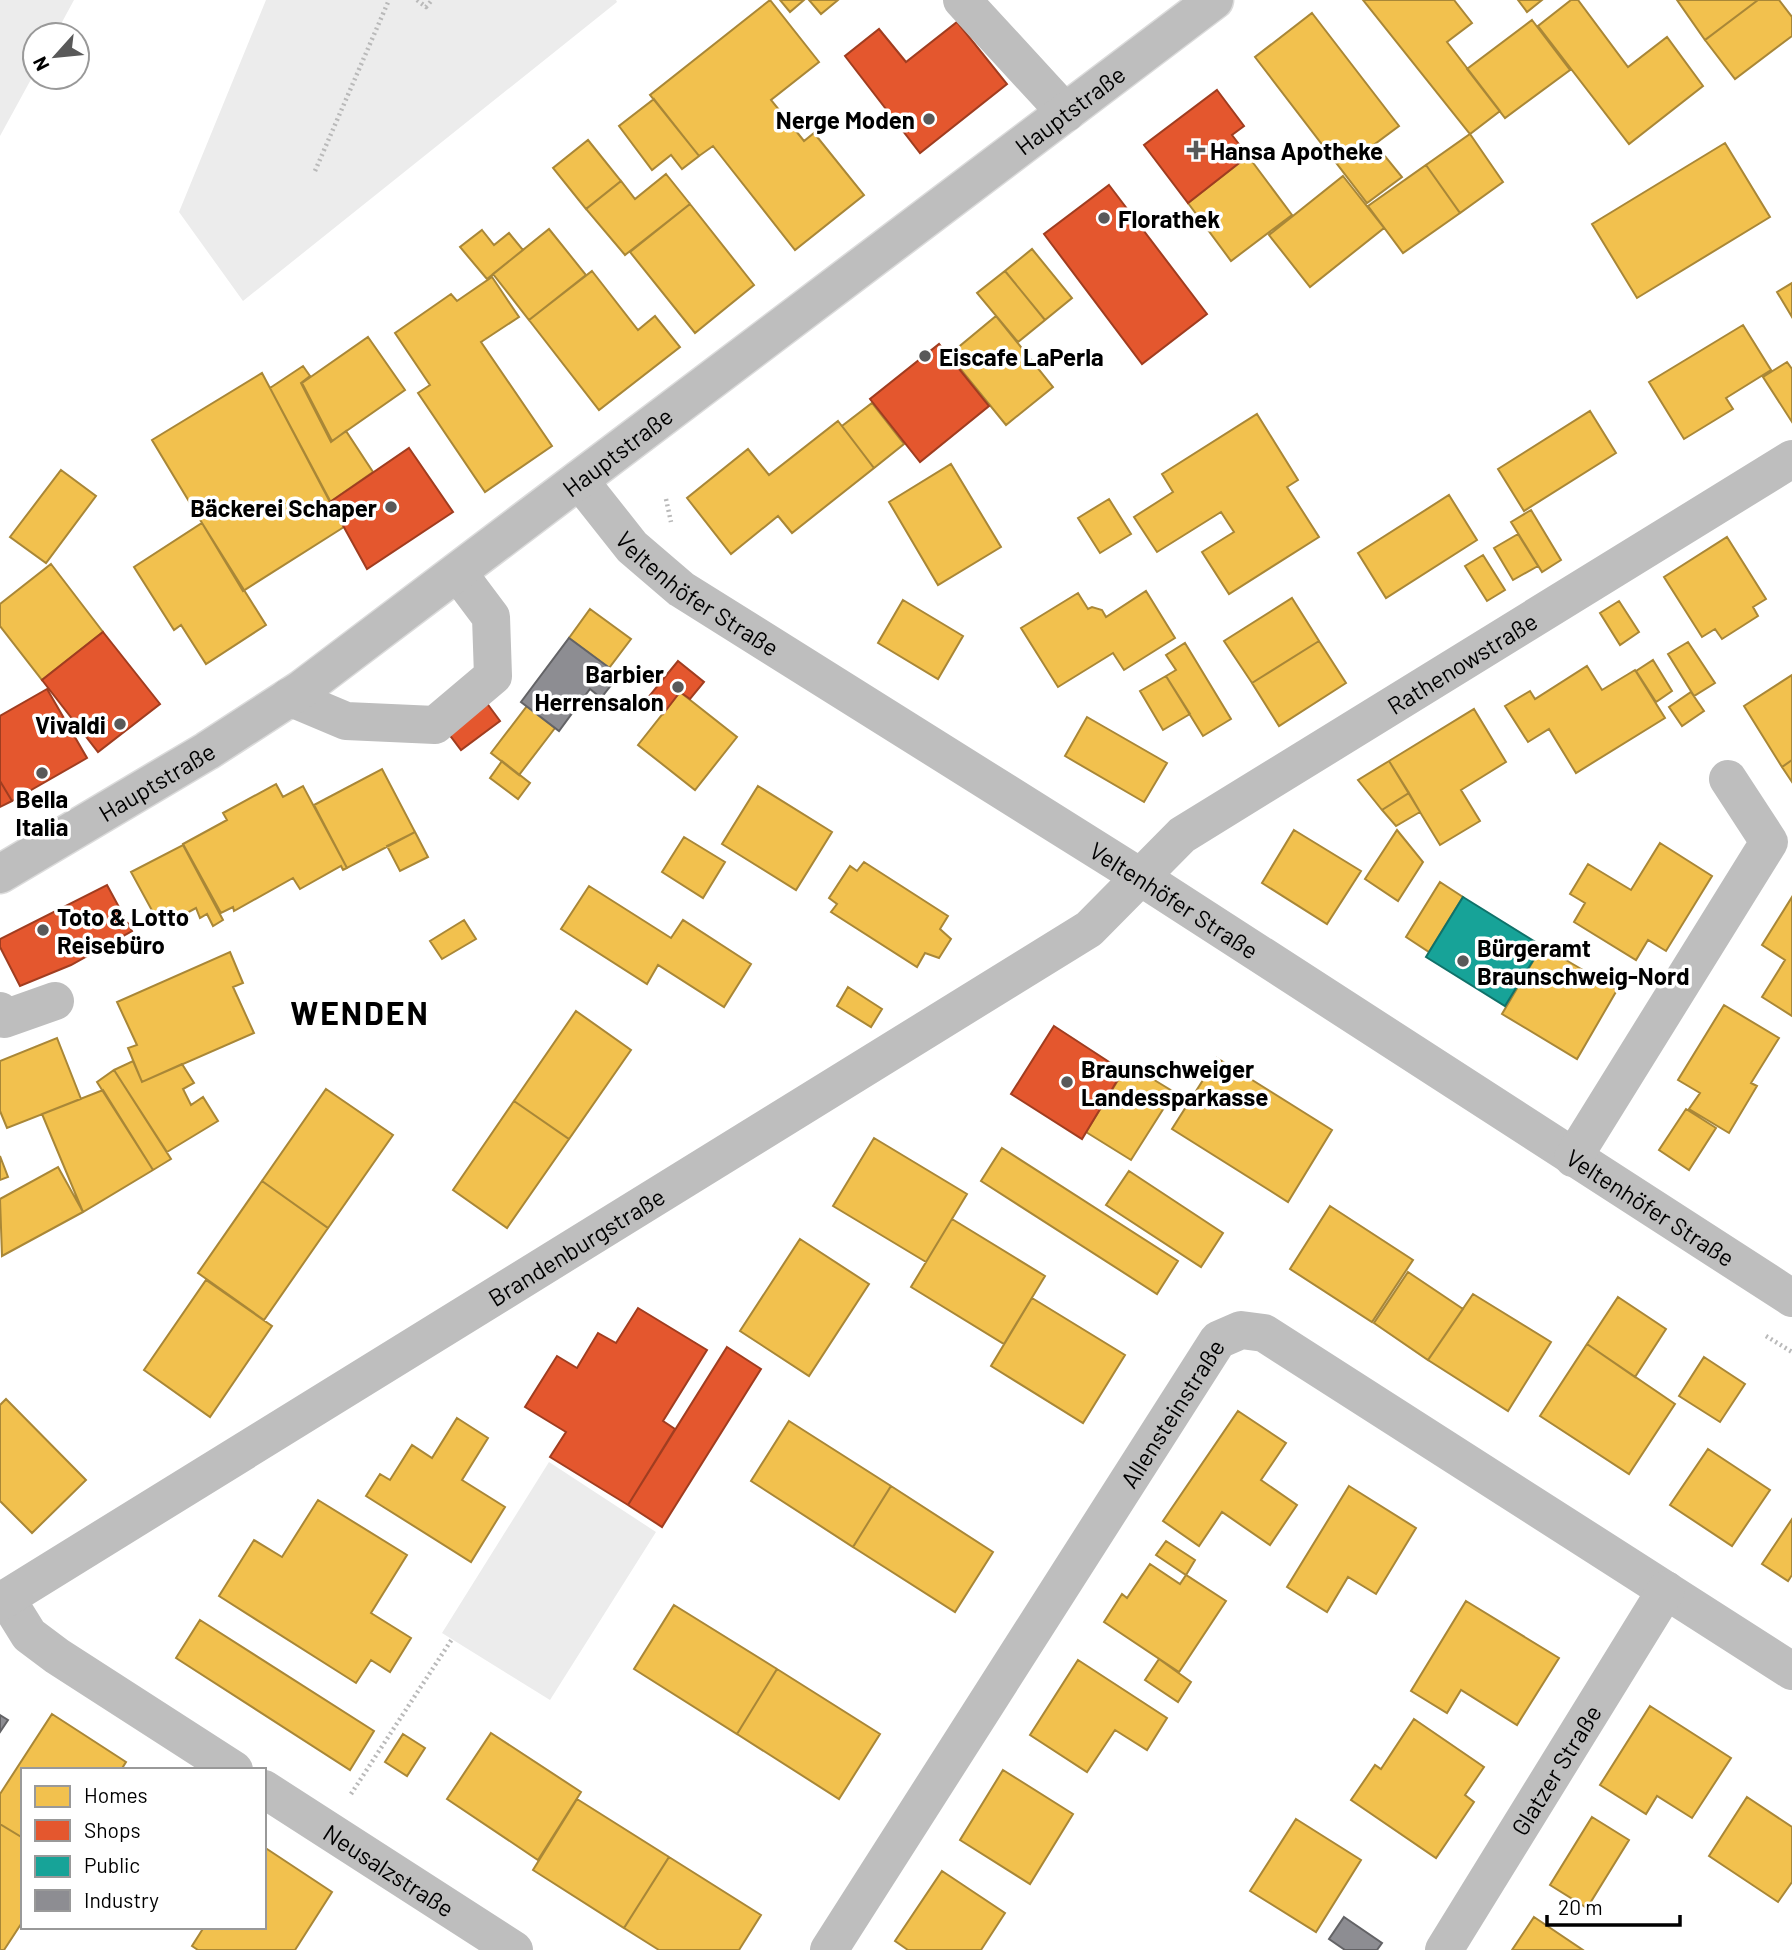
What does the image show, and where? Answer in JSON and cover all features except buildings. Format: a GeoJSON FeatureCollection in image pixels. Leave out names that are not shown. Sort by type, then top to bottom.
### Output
{"type":"FeatureCollection","features":[{"type":"Feature","properties":{"kind":"street"},"geometry":{"type":"LineString","coordinates":[[962,0],[1066,113]]}},
{"type":"Feature","properties":{"kind":"street","name":"Hauptstraße"},"geometry":{"type":"LineString","coordinates":[[0,874],[207,751],[289,697],[458,573],[1214,0]]}},
{"type":"Feature","properties":{"kind":"street","name":"Rathenowstraße"},"geometry":{"type":"LineString","coordinates":[[1142,878],[1182,835],[1792,459]]}},
{"type":"Feature","properties":{"kind":"street","name":"Veltenhöfer Straße"},"geometry":{"type":"LineString","coordinates":[[579,480],[632,547],[681,589],[1142,878],[1792,1298]]}},
{"type":"Feature","properties":{"kind":"street"},"geometry":{"type":"LineString","coordinates":[[289,697],[346,721],[435,725],[493,676],[491,617],[458,573]]}},
{"type":"Feature","properties":{"kind":"street"},"geometry":{"type":"LineString","coordinates":[[1573,1158],[1769,842],[1728,779]]}},
{"type":"Feature","properties":{"kind":"street","name":"Brandenburgstraße"},"geometry":{"type":"LineString","coordinates":[[3,1600],[1089,929],[1142,878]]}},
{"type":"Feature","properties":{"kind":"street"},"geometry":{"type":"LineString","coordinates":[[0,1011],[4,1019],[55,1001]]}},
{"type":"Feature","properties":{"kind":"street","name":"Allensteinstraße"},"geometry":{"type":"LineString","coordinates":[[829,1950],[1218,1340],[1241,1329],[1264,1333],[1792,1671]]}},
{"type":"Feature","properties":{"kind":"street","name":"Glatzer Straße"},"geometry":{"type":"LineString","coordinates":[[1444,1950],[1666,1590]]}},
{"type":"Feature","properties":{"kind":"street"},"geometry":{"type":"LineString","coordinates":[[3,1600],[29,1634],[57,1656],[231,1768]]}},
{"type":"Feature","properties":{"kind":"street","name":"Neusalzstraße"},"geometry":{"type":"LineString","coordinates":[[266,1790],[514,1950]]}},
{"type":"Feature","properties":{"kind":"path"},"geometry":{"type":"LineString","coordinates":[[315,171],[389,0]]}},
{"type":"Feature","properties":{"kind":"path"},"geometry":{"type":"LineString","coordinates":[[417,0],[426,7],[432,0]]}},
{"type":"Feature","properties":{"kind":"path"},"geometry":{"type":"LineString","coordinates":[[330,1832],[360,1778],[452,1639]]}},
{"type":"Feature","properties":{"kind":"shaded area"},"geometry":{"type":"Polygon","coordinates":[[[0,0],[74,0],[63,21],[21,21],[21,91],[25,91],[0,136],[0,0]]]}},
{"type":"Feature","properties":{"kind":"shaded area"},"geometry":{"type":"Polygon","coordinates":[[[266,0],[617,2],[243,301],[179,212],[266,0]]]}},
{"type":"Feature","properties":{"kind":"shaded area"},"geometry":{"type":"Polygon","coordinates":[[[549,1462],[656,1532],[550,1700],[442,1633],[549,1462]]]}},
{"type":"Feature","properties":{"kind":"place","name":"Nerge Moden"},"geometry":{"type":"Point","coordinates":[929,119]}},
{"type":"Feature","properties":{"kind":"place","name":"Hansa Apotheke"},"geometry":{"type":"Point","coordinates":[1196,150]}},
{"type":"Feature","properties":{"kind":"place","name":"Florathek"},"geometry":{"type":"Point","coordinates":[1104,218]}},
{"type":"Feature","properties":{"kind":"place","name":"Eiscafe LaPerla"},"geometry":{"type":"Point","coordinates":[925,356]}},
{"type":"Feature","properties":{"kind":"place","name":"Bäckerei Schaper"},"geometry":{"type":"Point","coordinates":[391,507]}},
{"type":"Feature","properties":{"kind":"place","name":"Barbier Herrensalon"},"geometry":{"type":"Point","coordinates":[678,687]}},
{"type":"Feature","properties":{"kind":"place","name":"Vivaldi"},"geometry":{"type":"Point","coordinates":[120,724]}},
{"type":"Feature","properties":{"kind":"place","name":"Bella Italia"},"geometry":{"type":"Point","coordinates":[42,773]}},
{"type":"Feature","properties":{"kind":"place","name":"Toto & Lotto Reisebüro"},"geometry":{"type":"Point","coordinates":[43,930]}},
{"type":"Feature","properties":{"kind":"place","name":"Bürgeramt Braunschweig-Nord"},"geometry":{"type":"Point","coordinates":[1463,961]}},
{"type":"Feature","properties":{"kind":"place","name":"Braunschweiger Landessparkasse"},"geometry":{"type":"Point","coordinates":[1067,1082]}},
{"type":"Feature","properties":{"kind":"district","name":"WENDEN"},"geometry":{"type":"Point","coordinates":[360,1012]}}]}
